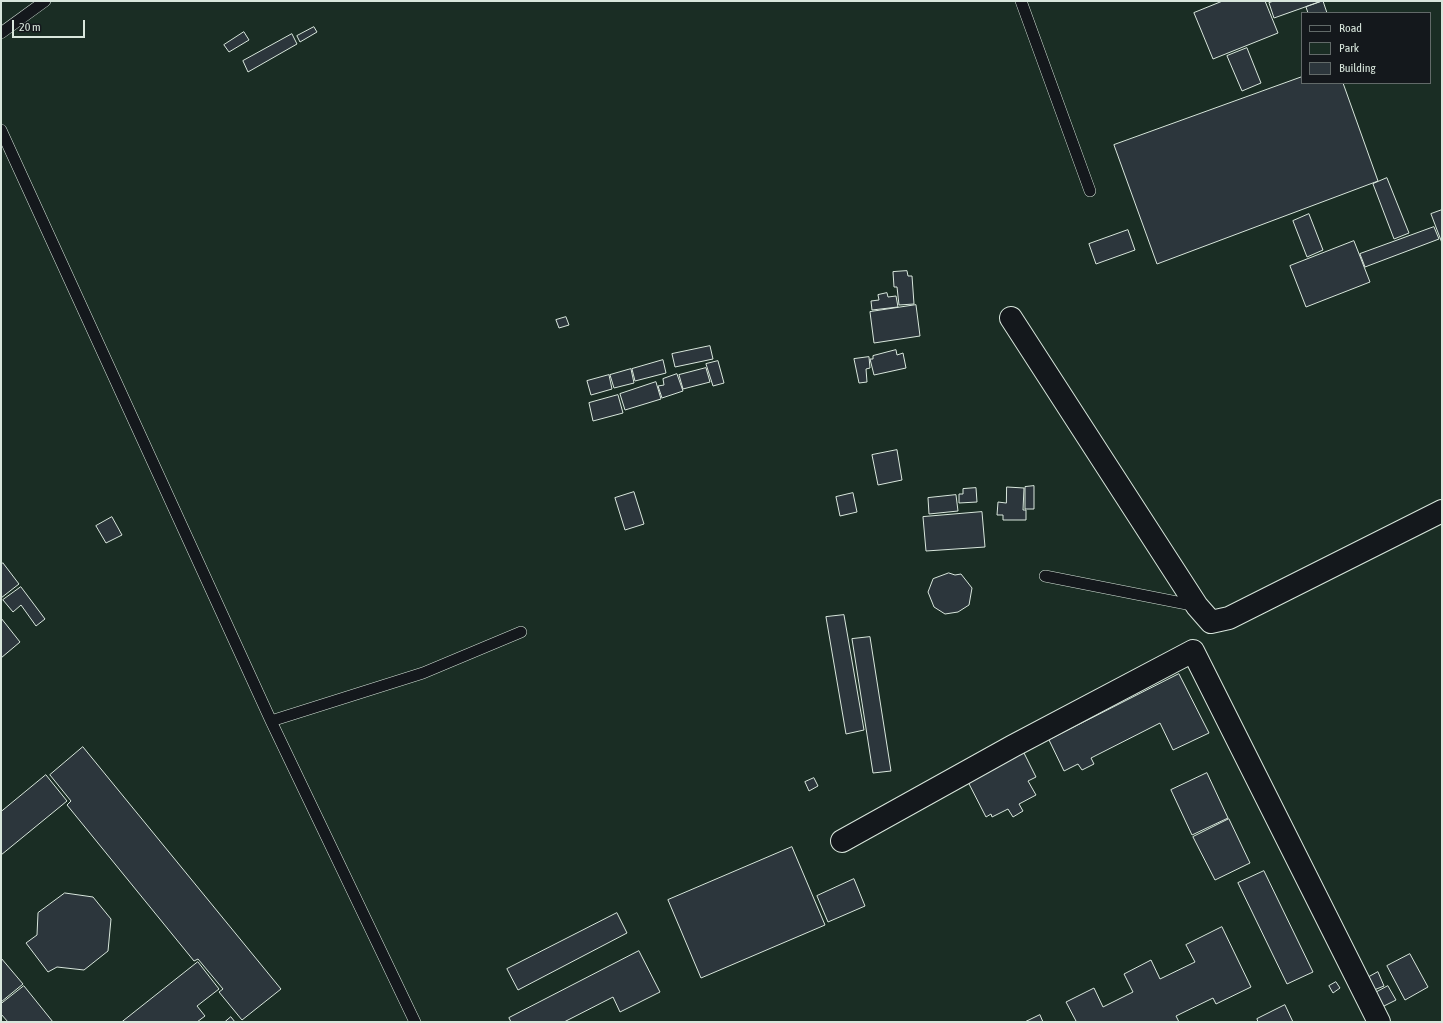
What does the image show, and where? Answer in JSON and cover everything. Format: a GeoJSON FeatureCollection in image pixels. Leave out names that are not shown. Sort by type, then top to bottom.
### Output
{"type":"FeatureCollection","features":[{"type":"Feature","properties":{"kind":"street"},"geometry":{"type":"LineString","coordinates":[[1011,318],[1197,606],[1211,622],[1229,618],[1442,511]]}},
{"type":"Feature","properties":{"kind":"street"},"geometry":{"type":"LineString","coordinates":[[842,842],[1013,746],[1193,651],[1379,1022]]}},
{"type":"Feature","properties":{"kind":"lane"},"geometry":{"type":"LineString","coordinates":[[1,33],[45,1]]}},
{"type":"Feature","properties":{"kind":"lane"},"geometry":{"type":"LineString","coordinates":[[1022,1],[1090,191]]}},
{"type":"Feature","properties":{"kind":"lane"},"geometry":{"type":"LineString","coordinates":[[1,130],[272,721],[416,1022]]}},
{"type":"Feature","properties":{"kind":"lane"},"geometry":{"type":"LineString","coordinates":[[1045,576],[1197,606]]}},
{"type":"Feature","properties":{"kind":"lane"},"geometry":{"type":"LineString","coordinates":[[272,721],[423,673],[521,632]]}},
{"type":"Feature","properties":{"kind":"green space"},"geometry":{"type":"Polygon","coordinates":[[[1,1],[1442,1],[1442,1022],[1,1022],[1,1]]]}},
{"type":"Feature","properties":{"kind":"building"},"geometry":{"type":"Polygon","coordinates":[[[1223,1],[1265,1],[1278,33],[1213,59],[1194,13],[1223,1]]]}},
{"type":"Feature","properties":{"kind":"building"},"geometry":{"type":"Polygon","coordinates":[[[1274,1],[1322,1],[1274,18],[1269,3],[1274,1]]]}},
{"type":"Feature","properties":{"kind":"building"},"geometry":{"type":"Polygon","coordinates":[[[1323,1],[1327,12],[1308,12],[1306,7],[1323,1]]]}},
{"type":"Feature","properties":{"kind":"building"},"geometry":{"type":"Polygon","coordinates":[[[314,27],[317,32],[300,42],[297,36],[314,27]]]}},
{"type":"Feature","properties":{"kind":"building"},"geometry":{"type":"Polygon","coordinates":[[[244,32],[249,40],[229,52],[224,45],[244,32]]]}},
{"type":"Feature","properties":{"kind":"building"},"geometry":{"type":"Polygon","coordinates":[[[292,34],[297,44],[248,72],[243,61],[292,34]]]}},
{"type":"Feature","properties":{"kind":"building"},"geometry":{"type":"Polygon","coordinates":[[[1247,48],[1261,83],[1242,91],[1227,56],[1247,48]]]}},
{"type":"Feature","properties":{"kind":"building"},"geometry":{"type":"Polygon","coordinates":[[[1301,77],[1301,84],[1343,84],[1378,181],[1157,264],[1114,145],[1301,77]]]}},
{"type":"Feature","properties":{"kind":"building"},"geometry":{"type":"Polygon","coordinates":[[[1387,178],[1409,233],[1394,239],[1373,184],[1387,178]]]}},
{"type":"Feature","properties":{"kind":"building"},"geometry":{"type":"Polygon","coordinates":[[[1442,210],[1442,243],[1431,214],[1442,210]]]}},
{"type":"Feature","properties":{"kind":"building"},"geometry":{"type":"Polygon","coordinates":[[[1309,214],[1323,250],[1307,257],[1293,221],[1309,214]]]}},
{"type":"Feature","properties":{"kind":"building"},"geometry":{"type":"Polygon","coordinates":[[[1434,227],[1439,239],[1365,267],[1360,254],[1434,227]]]}},
{"type":"Feature","properties":{"kind":"building"},"geometry":{"type":"Polygon","coordinates":[[[1128,230],[1135,250],[1096,264],[1089,244],[1128,230]]]}},
{"type":"Feature","properties":{"kind":"building"},"geometry":{"type":"Polygon","coordinates":[[[1354,241],[1370,282],[1306,307],[1290,266],[1354,241]]]}},
{"type":"Feature","properties":{"kind":"building"},"geometry":{"type":"Polygon","coordinates":[[[907,271],[908,276],[912,276],[914,304],[899,305],[897,287],[894,287],[893,272],[907,271]]]}},
{"type":"Feature","properties":{"kind":"building"},"geometry":{"type":"Polygon","coordinates":[[[887,293],[888,297],[896,296],[898,307],[872,310],[871,301],[879,300],[878,295],[887,293]]]}},
{"type":"Feature","properties":{"kind":"building"},"geometry":{"type":"Polygon","coordinates":[[[916,305],[920,336],[874,343],[870,312],[916,305]]]}},
{"type":"Feature","properties":{"kind":"building"},"geometry":{"type":"Polygon","coordinates":[[[566,317],[569,325],[559,328],[556,320],[566,317]]]}},
{"type":"Feature","properties":{"kind":"building"},"geometry":{"type":"Polygon","coordinates":[[[710,346],[713,359],[675,367],[672,354],[710,346]]]}},
{"type":"Feature","properties":{"kind":"building"},"geometry":{"type":"Polygon","coordinates":[[[896,350],[897,355],[903,353],[906,368],[874,375],[870,359],[873,359],[873,356],[896,350]]]}},
{"type":"Feature","properties":{"kind":"building"},"geometry":{"type":"Polygon","coordinates":[[[869,357],[870,368],[866,369],[867,382],[859,383],[854,359],[869,357]]]}},
{"type":"Feature","properties":{"kind":"building"},"geometry":{"type":"Polygon","coordinates":[[[663,360],[666,373],[635,381],[632,369],[663,360]]]}},
{"type":"Feature","properties":{"kind":"building"},"geometry":{"type":"Polygon","coordinates":[[[718,361],[724,383],[713,386],[706,364],[718,361]]]}},
{"type":"Feature","properties":{"kind":"building"},"geometry":{"type":"Polygon","coordinates":[[[706,368],[710,382],[683,389],[679,375],[706,368]]]}},
{"type":"Feature","properties":{"kind":"building"},"geometry":{"type":"Polygon","coordinates":[[[631,369],[634,383],[614,388],[610,375],[631,369]]]}},
{"type":"Feature","properties":{"kind":"building"},"geometry":{"type":"Polygon","coordinates":[[[677,374],[683,391],[662,398],[658,386],[664,385],[663,379],[677,374]]]}},
{"type":"Feature","properties":{"kind":"building"},"geometry":{"type":"Polygon","coordinates":[[[609,375],[612,389],[591,395],[587,381],[609,375]]]}},
{"type":"Feature","properties":{"kind":"building"},"geometry":{"type":"Polygon","coordinates":[[[656,382],[661,399],[625,410],[620,394],[656,382]]]}},
{"type":"Feature","properties":{"kind":"building"},"geometry":{"type":"Polygon","coordinates":[[[618,395],[623,413],[593,421],[589,403],[618,395]]]}},
{"type":"Feature","properties":{"kind":"building"},"geometry":{"type":"Polygon","coordinates":[[[897,450],[902,480],[878,485],[872,455],[897,450]]]}},
{"type":"Feature","properties":{"kind":"building"},"geometry":{"type":"Polygon","coordinates":[[[1034,486],[1034,509],[1025,509],[1025,487],[1034,486]]]}},
{"type":"Feature","properties":{"kind":"building"},"geometry":{"type":"Polygon","coordinates":[[[1007,487],[1024,488],[1023,510],[1026,510],[1026,520],[1003,520],[1003,515],[997,515],[998,502],[1006,503],[1007,487]]]}},
{"type":"Feature","properties":{"kind":"building"},"geometry":{"type":"Polygon","coordinates":[[[976,488],[977,502],[959,503],[959,494],[963,494],[963,489],[976,488]]]}},
{"type":"Feature","properties":{"kind":"building"},"geometry":{"type":"Polygon","coordinates":[[[634,492],[644,524],[625,530],[615,498],[634,492]]]}},
{"type":"Feature","properties":{"kind":"building"},"geometry":{"type":"Polygon","coordinates":[[[853,493],[857,512],[840,516],[836,497],[853,493]]]}},
{"type":"Feature","properties":{"kind":"building"},"geometry":{"type":"Polygon","coordinates":[[[956,495],[958,511],[929,514],[928,498],[956,495]]]}},
{"type":"Feature","properties":{"kind":"building"},"geometry":{"type":"Polygon","coordinates":[[[982,512],[985,547],[926,551],[923,517],[982,512]]]}},
{"type":"Feature","properties":{"kind":"building"},"geometry":{"type":"Polygon","coordinates":[[[112,517],[122,535],[106,543],[96,526],[112,517]]]}},
{"type":"Feature","properties":{"kind":"building"},"geometry":{"type":"Polygon","coordinates":[[[3,563],[19,584],[1,598],[1,565],[3,563]]]}},
{"type":"Feature","properties":{"kind":"building"},"geometry":{"type":"Polygon","coordinates":[[[949,573],[955,575],[961,574],[972,588],[969,605],[958,612],[945,614],[934,607],[928,592],[933,579],[949,573]]]}},
{"type":"Feature","properties":{"kind":"building"},"geometry":{"type":"Polygon","coordinates":[[[21,587],[45,619],[36,626],[21,605],[13,612],[3,600],[21,587]]]}},
{"type":"Feature","properties":{"kind":"building"},"geometry":{"type":"Polygon","coordinates":[[[844,615],[864,730],[846,734],[826,617],[844,615]]]}},
{"type":"Feature","properties":{"kind":"building"},"geometry":{"type":"Polygon","coordinates":[[[1,618],[20,642],[1,658],[1,618]]]}},
{"type":"Feature","properties":{"kind":"building"},"geometry":{"type":"Polygon","coordinates":[[[870,637],[891,771],[873,773],[852,639],[870,637]]]}},
{"type":"Feature","properties":{"kind":"building"},"geometry":{"type":"Polygon","coordinates":[[[1179,674],[1209,733],[1173,750],[1160,723],[1091,758],[1094,764],[1082,770],[1078,764],[1064,771],[1049,740],[1179,674]]]}},
{"type":"Feature","properties":{"kind":"building"},"geometry":{"type":"Polygon","coordinates":[[[83,747],[281,989],[242,1020],[219,992],[223,989],[198,959],[194,961],[67,805],[71,801],[50,775],[83,747]]]}},
{"type":"Feature","properties":{"kind":"building"},"geometry":{"type":"Polygon","coordinates":[[[1022,749],[1036,777],[1028,781],[1036,795],[1019,804],[1023,811],[1013,817],[1008,809],[992,817],[991,814],[986,817],[966,778],[1022,749]]]}},
{"type":"Feature","properties":{"kind":"building"},"geometry":{"type":"Polygon","coordinates":[[[1207,773],[1228,818],[1192,835],[1171,790],[1207,773]]]}},
{"type":"Feature","properties":{"kind":"building"},"geometry":{"type":"Polygon","coordinates":[[[46,775],[67,801],[1,855],[1,812],[46,775]]]}},
{"type":"Feature","properties":{"kind":"building"},"geometry":{"type":"Polygon","coordinates":[[[814,778],[818,786],[809,791],[805,782],[814,778]]]}},
{"type":"Feature","properties":{"kind":"building"},"geometry":{"type":"Polygon","coordinates":[[[1229,819],[1250,863],[1215,880],[1193,837],[1229,819]]]}},
{"type":"Feature","properties":{"kind":"building"},"geometry":{"type":"Polygon","coordinates":[[[792,847],[825,925],[701,978],[668,900],[792,847]]]}},
{"type":"Feature","properties":{"kind":"building"},"geometry":{"type":"Polygon","coordinates":[[[1264,871],[1313,972],[1287,984],[1238,883],[1264,871]]]}},
{"type":"Feature","properties":{"kind":"building"},"geometry":{"type":"Polygon","coordinates":[[[854,879],[865,906],[828,922],[817,896],[854,879]]]}},
{"type":"Feature","properties":{"kind":"building"},"geometry":{"type":"Polygon","coordinates":[[[65,893],[93,897],[111,919],[108,951],[84,970],[57,967],[48,972],[26,943],[37,935],[38,913],[65,893]]]}},
{"type":"Feature","properties":{"kind":"building"},"geometry":{"type":"Polygon","coordinates":[[[617,913],[627,933],[518,990],[507,969],[617,913]]]}},
{"type":"Feature","properties":{"kind":"building"},"geometry":{"type":"Polygon","coordinates":[[[1222,927],[1251,987],[1216,1004],[1213,998],[1176,1016],[1179,1022],[1074,1022],[1076,1021],[1066,1002],[1094,988],[1103,1007],[1133,992],[1124,974],[1151,960],[1160,979],[1195,962],[1186,945],[1222,927]]]}},
{"type":"Feature","properties":{"kind":"building"},"geometry":{"type":"Polygon","coordinates":[[[639,951],[660,992],[620,1012],[613,997],[564,1022],[511,1022],[509,1018],[639,951]]]}},
{"type":"Feature","properties":{"kind":"building"},"geometry":{"type":"Polygon","coordinates":[[[1410,954],[1428,987],[1405,1000],[1387,966],[1410,954]]]}},
{"type":"Feature","properties":{"kind":"building"},"geometry":{"type":"Polygon","coordinates":[[[1,958],[23,984],[1,1002],[1,958]]]}},
{"type":"Feature","properties":{"kind":"building"},"geometry":{"type":"Polygon","coordinates":[[[198,962],[219,989],[197,1006],[205,1016],[197,1022],[122,1022],[198,962]]]}},
{"type":"Feature","properties":{"kind":"building"},"geometry":{"type":"Polygon","coordinates":[[[1378,972],[1384,986],[1374,990],[1369,977],[1378,972]]]}},
{"type":"Feature","properties":{"kind":"building"},"geometry":{"type":"Polygon","coordinates":[[[1336,982],[1340,988],[1333,993],[1329,986],[1336,982]]]}},
{"type":"Feature","properties":{"kind":"building"},"geometry":{"type":"Polygon","coordinates":[[[24,986],[53,1022],[8,1022],[1,1014],[1,1004],[24,986]]]}},
{"type":"Feature","properties":{"kind":"building"},"geometry":{"type":"Polygon","coordinates":[[[1388,986],[1396,1000],[1382,1007],[1375,993],[1388,986]]]}},
{"type":"Feature","properties":{"kind":"building"},"geometry":{"type":"Polygon","coordinates":[[[1285,1005],[1293,1022],[1258,1022],[1257,1019],[1285,1005]]]}},
{"type":"Feature","properties":{"kind":"building"},"geometry":{"type":"Polygon","coordinates":[[[1040,1015],[1043,1022],[1025,1022],[1040,1015]]]}},
{"type":"Feature","properties":{"kind":"building"},"geometry":{"type":"Polygon","coordinates":[[[231,1017],[235,1022],[225,1022],[231,1017]]]}}]}
